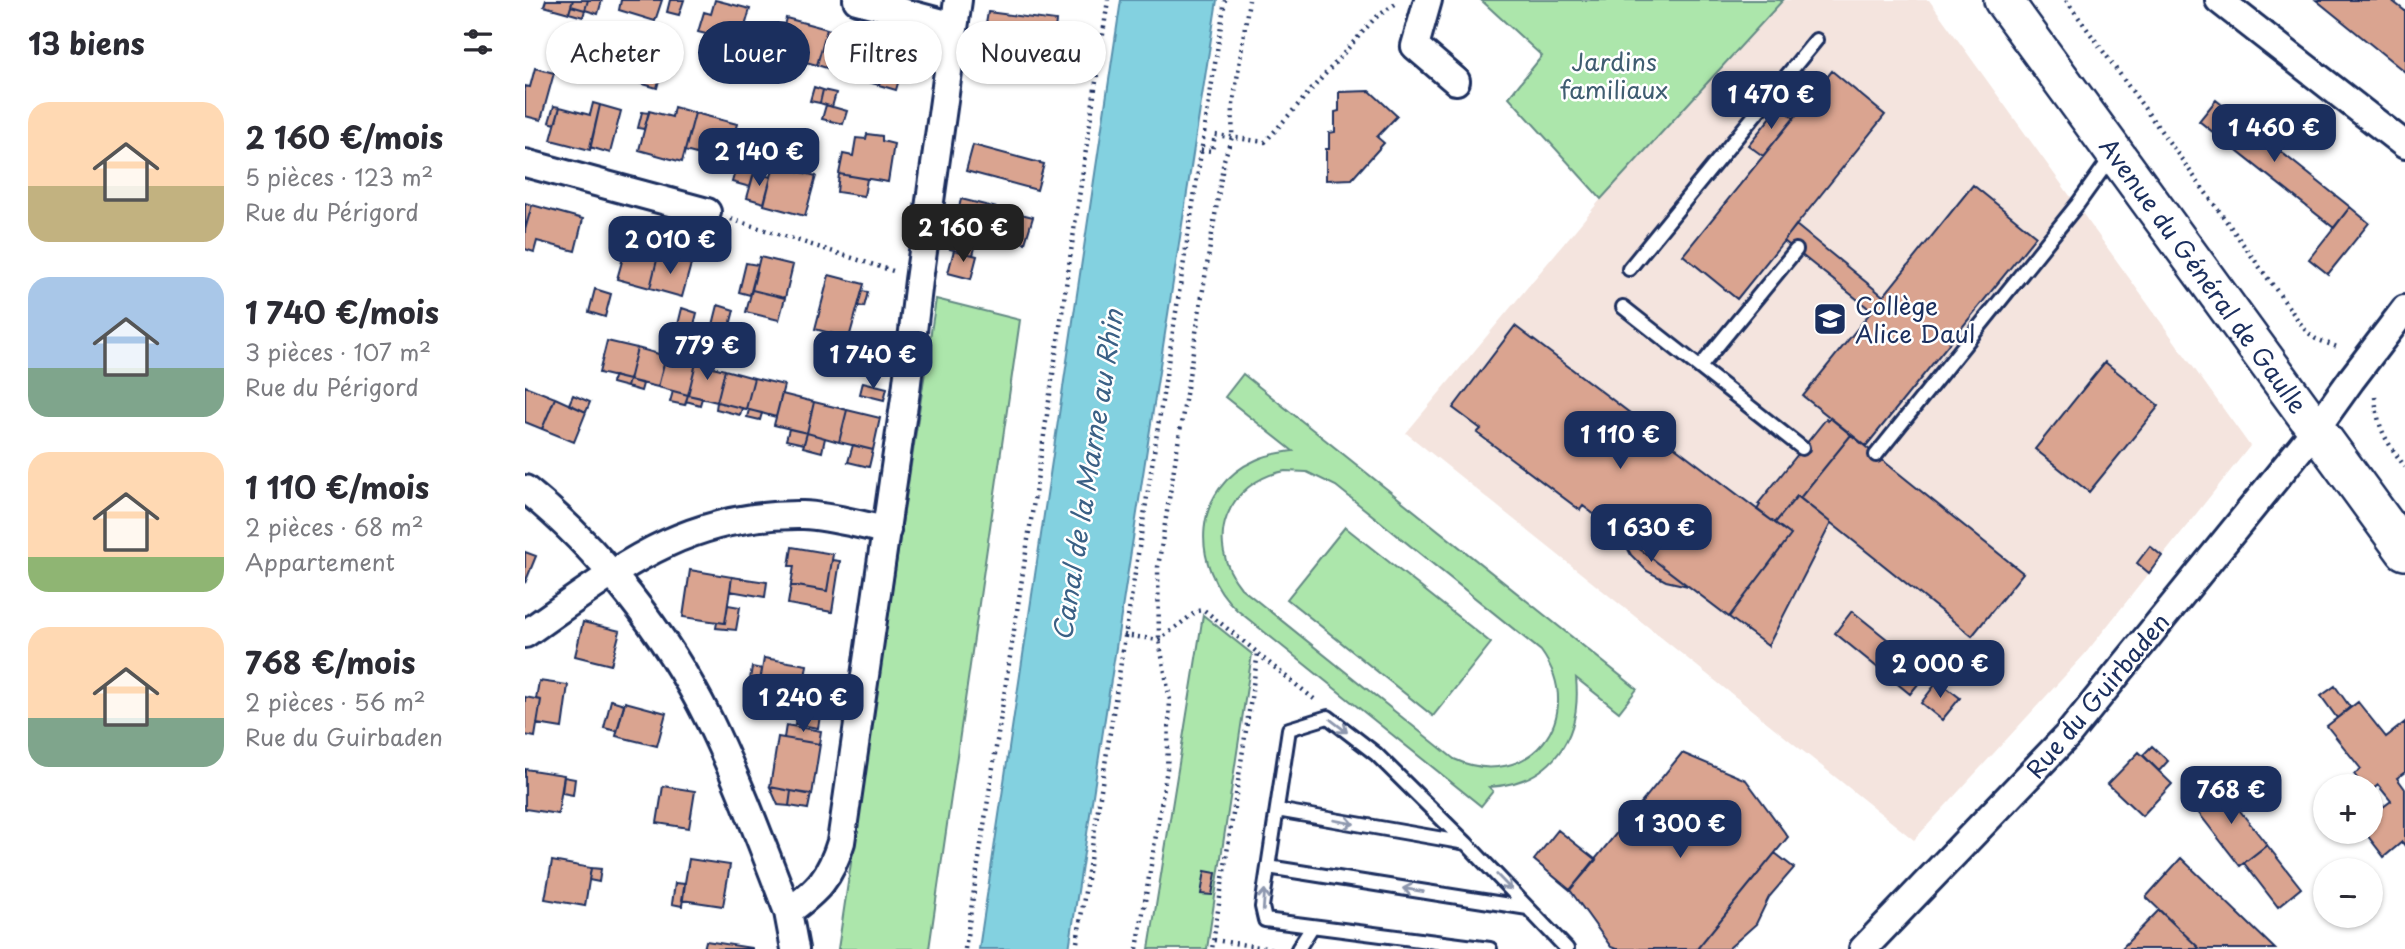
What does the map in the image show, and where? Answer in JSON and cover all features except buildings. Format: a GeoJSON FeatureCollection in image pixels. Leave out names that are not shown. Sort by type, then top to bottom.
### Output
{"type":"FeatureCollection","features":[{"type":"Feature","properties":{"kind":"street"},"geometry":{"type":"LineString","coordinates":[[857,0],[954,26]]}},
{"type":"Feature","properties":{"kind":"street"},"geometry":{"type":"LineString","coordinates":[[788,912],[824,881],[835,864],[841,842],[907,391],[919,279],[958,0]]}},
{"type":"Feature","properties":{"kind":"street"},"geometry":{"type":"LineString","coordinates":[[1428,0],[1415,46],[1457,81]]}},
{"type":"Feature","properties":{"kind":"street","name":"Avenue du Général de Gaulle"},"geometry":{"type":"LineString","coordinates":[[2003,0],[2405,551]]}},
{"type":"Feature","properties":{"kind":"street"},"geometry":{"type":"LineString","coordinates":[[2219,0],[2405,145]]}},
{"type":"Feature","properties":{"kind":"street"},"geometry":{"type":"LineString","coordinates":[[525,163],[707,212]]}},
{"type":"Feature","properties":{"kind":"street","name":"Rue du Guirbaden"},"geometry":{"type":"LineString","coordinates":[[1863,949],[2067,736],[2316,429],[2405,309]]}},
{"type":"Feature","properties":{"kind":"street"},"geometry":{"type":"LineString","coordinates":[[525,489],[579,537],[612,573],[677,666],[707,718],[753,821],[788,912],[795,949]]}},
{"type":"Feature","properties":{"kind":"street"},"geometry":{"type":"LineString","coordinates":[[525,634],[612,573],[689,532],[752,518],[805,515],[887,530]]}},
{"type":"Feature","properties":{"kind":"lane"},"geometry":{"type":"LineString","coordinates":[[1629,269],[1816,40]]}},
{"type":"Feature","properties":{"kind":"lane"},"geometry":{"type":"LineString","coordinates":[[1876,455],[2077,205],[2115,153]]}},
{"type":"Feature","properties":{"kind":"lane"},"geometry":{"type":"LineString","coordinates":[[1700,368],[1796,250]]}},
{"type":"Feature","properties":{"kind":"lane"},"geometry":{"type":"LineString","coordinates":[[1623,307],[1802,448]]}},
{"type":"Feature","properties":{"kind":"lane"},"geometry":{"type":"LineString","coordinates":[[1490,949],[1265,920],[1262,907],[1289,729],[1328,717],[1376,754],[1567,949]]}},
{"type":"Feature","properties":{"kind":"lane"},"geometry":{"type":"LineString","coordinates":[[1277,810],[1466,843]]}},
{"type":"Feature","properties":{"kind":"lane"},"geometry":{"type":"LineString","coordinates":[[1268,867],[1528,908]]}},
{"type":"Feature","properties":{"kind":"lane"},"geometry":{"type":"LineString","coordinates":[[1298,949],[1312,927]]}},
{"type":"Feature","properties":{"kind":"path"},"geometry":{"type":"LineString","coordinates":[[965,949],[1108,0]]}},
{"type":"Feature","properties":{"kind":"path"},"geometry":{"type":"LineString","coordinates":[[1076,949],[1225,0]]}},
{"type":"Feature","properties":{"kind":"path"},"geometry":{"type":"LineString","coordinates":[[1137,949],[1167,769],[1170,700],[1159,640],[1158,567],[1224,160],[1232,137],[1233,105],[1249,0]]}},
{"type":"Feature","properties":{"kind":"path"},"geometry":{"type":"LineString","coordinates":[[1201,150],[1212,151],[1215,135],[1265,142],[1375,18],[1402,0]]}},
{"type":"Feature","properties":{"kind":"path"},"geometry":{"type":"LineString","coordinates":[[2066,0],[2306,331],[2316,339],[2344,351]]}},
{"type":"Feature","properties":{"kind":"path"},"geometry":{"type":"LineString","coordinates":[[707,212],[919,279]]}},
{"type":"Feature","properties":{"kind":"path"},"geometry":{"type":"LineString","coordinates":[[2372,391],[2383,437],[2405,467]]}},
{"type":"Feature","properties":{"kind":"path"},"geometry":{"type":"LineString","coordinates":[[1124,635],[1159,640],[1197,611],[1204,611],[1319,704],[1328,717]]}},
{"type":"Feature","properties":{"kind":"path"},"geometry":{"type":"LineString","coordinates":[[1212,949],[1258,653]]}},
{"type":"Feature","properties":{"kind":"path"},"geometry":{"type":"LineString","coordinates":[[1213,940],[1272,949]]}},
{"type":"Feature","properties":{"kind":"shaded area","name":"Collège Alice Daul"},"geometry":{"type":"Polygon","coordinates":[[[1783,0],[1929,0],[2250,446],[2085,654],[1914,840],[1406,433],[1601,199],[1783,0]]]}},
{"type":"Feature","properties":{"kind":"green space","name":"Jardins familiaux"},"geometry":{"type":"Polygon","coordinates":[[[1481,0],[1783,0],[1601,199],[1509,97],[1542,56],[1481,0]]]}},
{"type":"Feature","properties":{"kind":"green space"},"geometry":{"type":"Polygon","coordinates":[[[936,299],[1020,320],[929,949],[838,949],[936,299]]]}},
{"type":"Feature","properties":{"kind":"green space"},"geometry":{"type":"Polygon","coordinates":[[[1243,374],[1637,689],[1619,712],[1576,678],[1574,720],[1568,738],[1558,754],[1546,767],[1530,777],[1511,784],[1489,787],[1493,791],[1481,806],[1237,610],[1221,592],[1211,572],[1205,550],[1209,508],[1219,489],[1235,473],[1261,458],[1293,451],[1225,397],[1243,374]],[[1285,471],[1265,477],[1248,487],[1236,500],[1227,516],[1223,533],[1224,551],[1230,570],[1241,588],[1454,759],[1481,767],[1506,766],[1527,757],[1543,742],[1554,723],[1558,700],[1554,676],[1541,651],[1336,486],[1307,472],[1285,471]]]}},
{"type":"Feature","properties":{"kind":"green space"},"geometry":{"type":"Polygon","coordinates":[[[1345,527],[1491,643],[1433,716],[1287,599],[1345,527]]]}},
{"type":"Feature","properties":{"kind":"green space"},"geometry":{"type":"Polygon","coordinates":[[[1203,615],[1252,654],[1207,949],[1149,949],[1203,615]]]}},
{"type":"Feature","properties":{"kind":"water","name":"Canal de la Marne au Rhin"},"geometry":{"type":"Polygon","coordinates":[[[1121,0],[1217,0],[1069,949],[979,949],[1121,0]]]}},
{"type":"Feature","properties":{"kind":"place","name":"Collège Alice Daul"},"geometry":{"type":"Point","coordinates":[1830,319]}}]}
